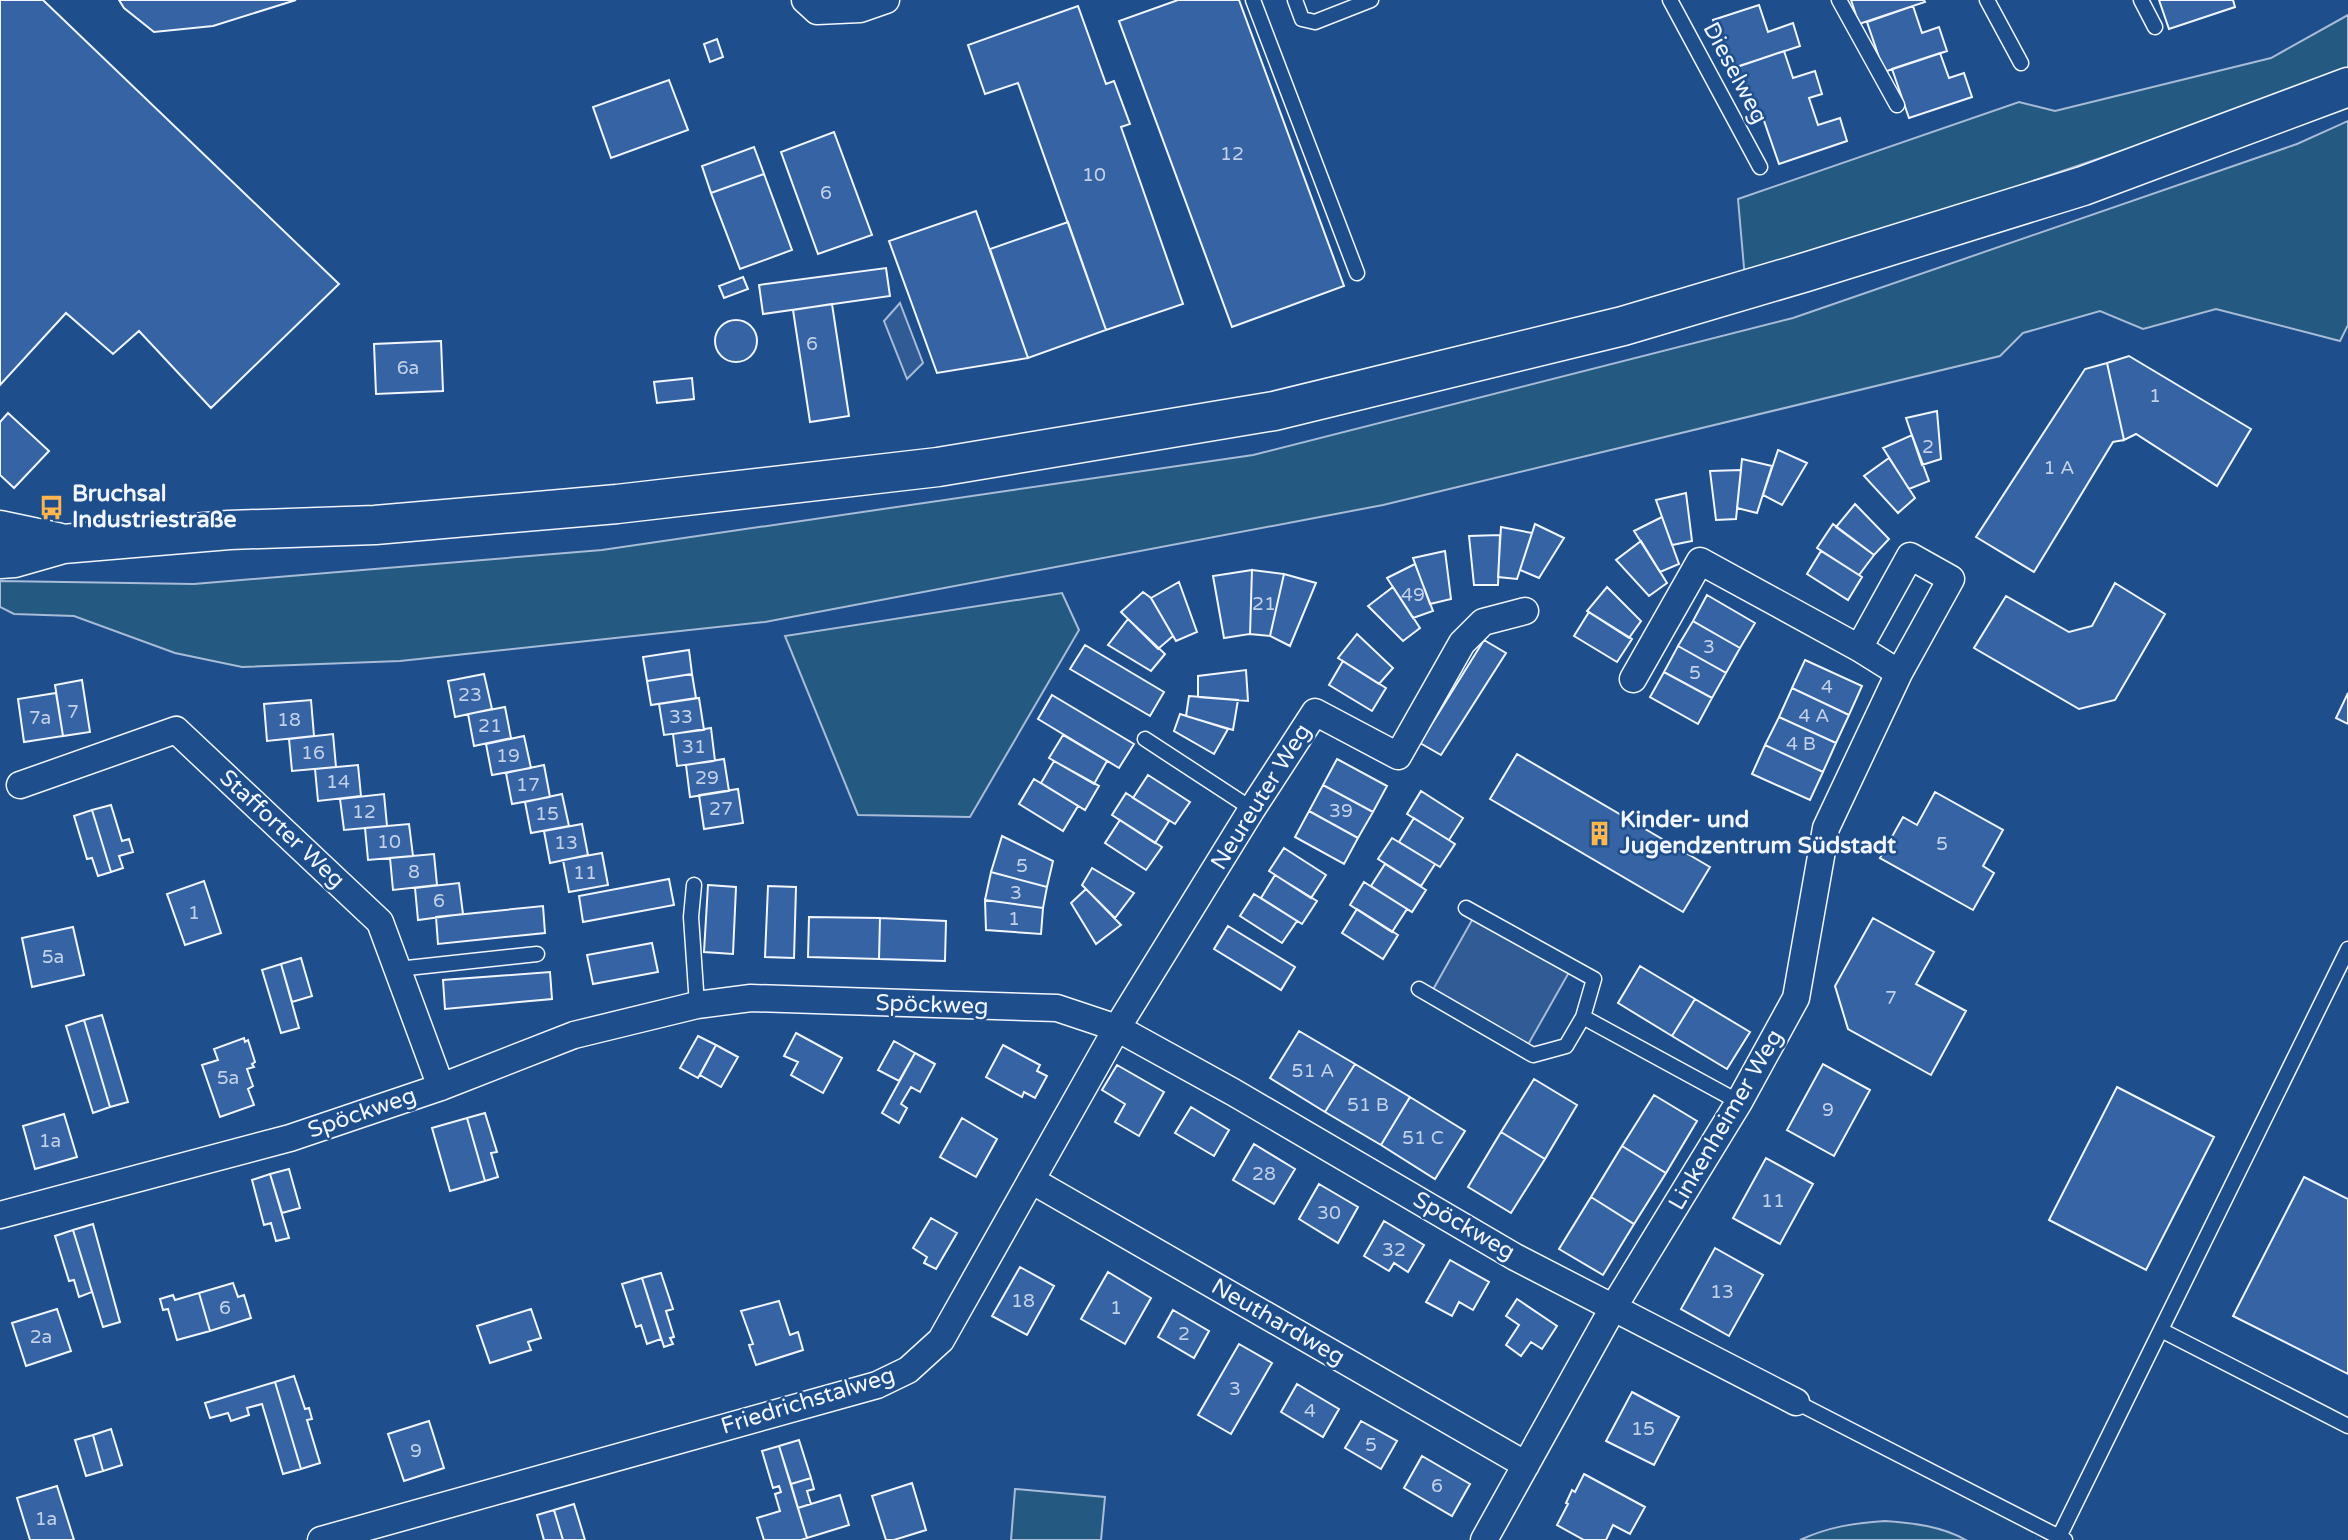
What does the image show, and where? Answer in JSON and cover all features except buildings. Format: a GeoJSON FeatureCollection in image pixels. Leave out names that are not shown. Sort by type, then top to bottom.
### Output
{"type":"FeatureCollection","features":[{"type":"Feature","properties":{"kind":"main road"},"geometry":{"type":"LineString","coordinates":[[0,559],[14,558],[63,544],[229,530],[375,525],[617,504],[938,467],[1274,411],[1623,326],[1806,272],[2083,186],[2348,87]]}},
{"type":"Feature","properties":{"kind":"main road"},"geometry":{"type":"LineString","coordinates":[[0,530],[63,544]]}},
{"type":"Feature","properties":{"kind":"street"},"geometry":{"type":"LineString","coordinates":[[805,0],[817,11],[860,9],[886,0]]}},
{"type":"Feature","properties":{"kind":"street","name":"Linkenheimer Weg"},"geometry":{"type":"LineString","coordinates":[[1484,1540],[1613,1308],[1739,1101],[1796,998],[1826,828],[1899,673],[1951,579],[1910,556],[1859,648]]}},
{"type":"Feature","properties":{"kind":"street"},"geometry":{"type":"LineString","coordinates":[[1633,678],[1700,561],[1859,648],[1899,673]]}},
{"type":"Feature","properties":{"kind":"street","name":"Neureuter Weg"},"geometry":{"type":"LineString","coordinates":[[1117,1028],[1315,712],[1398,756],[1462,643],[1483,622],[1525,611]]}},
{"type":"Feature","properties":{"kind":"street","name":"Stafforter Weg"},"geometry":{"type":"LineString","coordinates":[[20,785],[176,730],[380,922],[441,1087]]}},
{"type":"Feature","properties":{"kind":"street","name":"Spöckweg"},"geometry":{"type":"LineString","coordinates":[[0,1215],[290,1138],[441,1087],[574,1035],[697,1005],[751,998],[1057,1008],[1117,1028],[1516,1256],[1796,1402]]}},
{"type":"Feature","properties":{"kind":"street","name":"Friedrichstalweg"},"geometry":{"type":"LineString","coordinates":[[320,1540],[877,1385],[908,1370],[941,1340],[1117,1028]]}},
{"type":"Feature","properties":{"kind":"street","name":"Neuthardweg"},"geometry":{"type":"LineString","coordinates":[[1031,1180],[1525,1465]]}},
{"type":"Feature","properties":{"kind":"lane"},"geometry":{"type":"LineString","coordinates":[[1253,0],[1357,273]]}},
{"type":"Feature","properties":{"kind":"lane"},"geometry":{"type":"LineString","coordinates":[[1295,0],[1302,19],[1315,22],[1371,0]]}},
{"type":"Feature","properties":{"kind":"lane","name":"Dieselweg"},"geometry":{"type":"LineString","coordinates":[[1670,0],[1760,167]]}},
{"type":"Feature","properties":{"kind":"lane"},"geometry":{"type":"LineString","coordinates":[[1839,0],[1896,105]]}},
{"type":"Feature","properties":{"kind":"lane"},"geometry":{"type":"LineString","coordinates":[[1987,0],[2021,63]]}},
{"type":"Feature","properties":{"kind":"lane"},"geometry":{"type":"LineString","coordinates":[[2141,0],[2155,27]]}},
{"type":"Feature","properties":{"kind":"lane"},"geometry":{"type":"LineString","coordinates":[[1145,739],[1252,809]]}},
{"type":"Feature","properties":{"kind":"lane"},"geometry":{"type":"LineString","coordinates":[[694,885],[691,917],[697,1005]]}},
{"type":"Feature","properties":{"kind":"lane"},"geometry":{"type":"LineString","coordinates":[[1419,989],[1533,1055],[1566,1046],[1583,1017],[1594,979],[1466,908]]}},
{"type":"Feature","properties":{"kind":"lane"},"geometry":{"type":"LineString","coordinates":[[1796,1402],[2062,1538],[2348,949]]}},
{"type":"Feature","properties":{"kind":"lane"},"geometry":{"type":"LineString","coordinates":[[398,969],[537,954]]}},
{"type":"Feature","properties":{"kind":"lane"},"geometry":{"type":"LineString","coordinates":[[1583,1017],[1739,1101]]}},
{"type":"Feature","properties":{"kind":"lane"},"geometry":{"type":"LineString","coordinates":[[2161,1330],[2348,1426]]}},
{"type":"Feature","properties":{"kind":"shaded area"},"geometry":{"type":"Polygon","coordinates":[[[2348,15],[2348,67],[2286,95],[1745,279],[1738,199],[2019,102],[2055,111],[2271,58],[2348,15]]]}},
{"type":"Feature","properties":{"kind":"shaded area"},"geometry":{"type":"Polygon","coordinates":[[[2348,121],[2348,325],[2340,341],[2216,309],[2143,329],[2100,311],[2023,333],[2000,356],[1383,505],[765,622],[400,661],[242,667],[175,653],[74,616],[14,614],[0,607],[0,581],[194,584],[602,550],[1253,455],[1793,318],[2297,144],[2348,121]]]}},
{"type":"Feature","properties":{"kind":"shaded area"},"geometry":{"type":"Polygon","coordinates":[[[900,303],[923,363],[907,379],[884,321],[900,303]]]}},
{"type":"Feature","properties":{"kind":"shaded area"},"geometry":{"type":"Polygon","coordinates":[[[1062,593],[1079,630],[970,817],[858,815],[785,636],[1062,593]]]}},
{"type":"Feature","properties":{"kind":"shaded area"},"geometry":{"type":"Polygon","coordinates":[[[1476,913],[1572,967],[1525,1050],[1430,995],[1476,913]]]}},
{"type":"Feature","properties":{"kind":"shaded area"},"geometry":{"type":"Polygon","coordinates":[[[1015,1489],[1105,1497],[1101,1540],[1011,1540],[1015,1489]]]}},
{"type":"Feature","properties":{"kind":"shaded area"},"geometry":{"type":"Polygon","coordinates":[[[1885,1521],[1937,1528],[1966,1540],[1800,1540],[1841,1526],[1885,1521]]]}},
{"type":"Feature","properties":{"kind":"place","name":"Bruchsal Industriestraße"},"geometry":{"type":"Point","coordinates":[52,507]}},
{"type":"Feature","properties":{"kind":"place","name":"Kinder- und Jugendzentrum Südstadt"},"geometry":{"type":"Point","coordinates":[1600,833]}}]}
